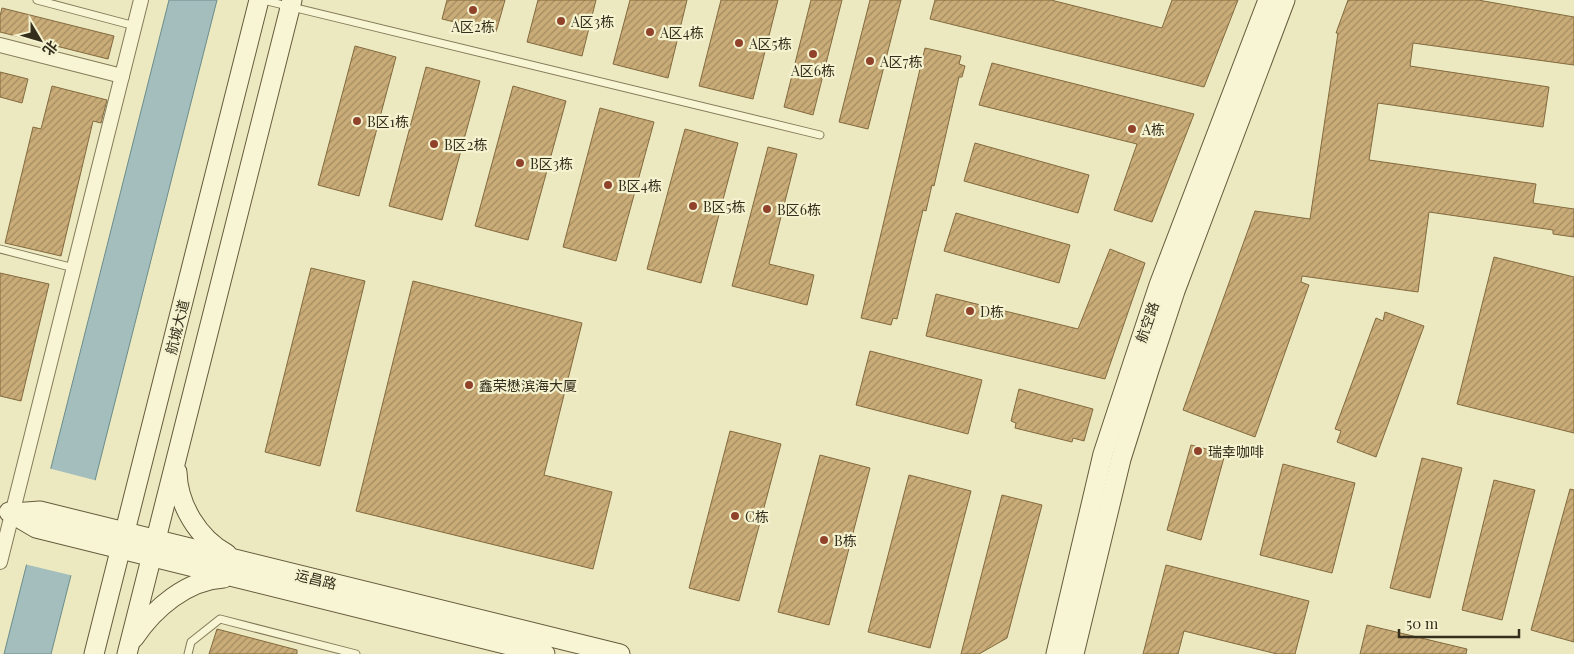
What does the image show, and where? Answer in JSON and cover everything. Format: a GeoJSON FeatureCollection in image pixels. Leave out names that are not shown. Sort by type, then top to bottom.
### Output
{"type":"FeatureCollection","features":[{"type":"Feature","properties":{"kind":"street"},"geometry":{"type":"LineString","coordinates":[[1,555],[6,511],[74,268],[142,0]]}},
{"type":"Feature","properties":{"kind":"street","name":"航城大道"},"geometry":{"type":"LineString","coordinates":[[94,654],[259,0]]}},
{"type":"Feature","properties":{"kind":"street","name":"航空路"},"geometry":{"type":"LineString","coordinates":[[1056,654],[1103,454],[1159,285],[1268,0]]}},
{"type":"Feature","properties":{"kind":"street","name":"航空路"},"geometry":{"type":"LineString","coordinates":[[1074,654],[1121,459],[1148,370],[1175,290],[1285,0]]}},
{"type":"Feature","properties":{"kind":"street"},"geometry":{"type":"LineString","coordinates":[[129,650],[291,3]]}},
{"type":"Feature","properties":{"kind":"street"},"geometry":{"type":"LineString","coordinates":[[0,45],[122,76]]}},
{"type":"Feature","properties":{"kind":"street"},"geometry":{"type":"LineString","coordinates":[[176,461],[177,487],[185,508],[196,526],[224,552],[242,561]]}},
{"type":"Feature","properties":{"kind":"street","name":"运昌路"},"geometry":{"type":"LineString","coordinates":[[6,511],[154,549],[232,577],[545,654]]}},
{"type":"Feature","properties":{"kind":"street","name":"运昌路"},"geometry":{"type":"LineString","coordinates":[[154,549],[242,561],[620,654]]}},
{"type":"Feature","properties":{"kind":"street"},"geometry":{"type":"LineString","coordinates":[[129,650],[142,627],[176,595],[194,585],[213,578],[232,577]]}},
{"type":"Feature","properties":{"kind":"lane"},"geometry":{"type":"LineString","coordinates":[[37,0],[135,26]]}},
{"type":"Feature","properties":{"kind":"lane"},"geometry":{"type":"LineString","coordinates":[[263,0],[291,3],[820,135]]}},
{"type":"Feature","properties":{"kind":"lane"},"geometry":{"type":"LineString","coordinates":[[0,249],[74,268]]}},
{"type":"Feature","properties":{"kind":"lane"},"geometry":{"type":"LineString","coordinates":[[188,654],[191,642],[220,619],[356,654]]}},
{"type":"Feature","properties":{"kind":"water"},"geometry":{"type":"Polygon","coordinates":[[[169,0],[217,0],[51,654],[4,654],[169,0]]]}},
{"type":"Feature","properties":{"kind":"pier"},"geometry":{"type":"Polygon","coordinates":[[[48,468],[98,481],[74,576],[24,564],[48,468]]]}},
{"type":"Feature","properties":{"kind":"building","name":"A区2栋"},"geometry":{"type":"Polygon","coordinates":[[[447,0],[505,0],[496,32],[442,19],[447,0]]]}},
{"type":"Feature","properties":{"kind":"building","name":"A区3栋"},"geometry":{"type":"Polygon","coordinates":[[[538,0],[596,0],[582,56],[527,42],[538,0]]]}},
{"type":"Feature","properties":{"kind":"building","name":"A区4栋"},"geometry":{"type":"Polygon","coordinates":[[[630,0],[687,0],[668,78],[613,64],[630,0]]]}},
{"type":"Feature","properties":{"kind":"building","name":"A区5栋"},"geometry":{"type":"Polygon","coordinates":[[[721,0],[778,0],[753,99],[699,86],[721,0]]]}},
{"type":"Feature","properties":{"kind":"building","name":"A区6栋"},"geometry":{"type":"Polygon","coordinates":[[[811,0],[842,0],[813,115],[784,107],[811,0]]]}},
{"type":"Feature","properties":{"kind":"building","name":"A区7栋"},"geometry":{"type":"Polygon","coordinates":[[[870,0],[901,0],[868,129],[839,122],[870,0]]]}},
{"type":"Feature","properties":{"kind":"building"},"geometry":{"type":"Polygon","coordinates":[[[935,0],[1051,0],[1162,28],[1172,0],[1238,0],[1204,87],[930,19],[935,0]]]}},
{"type":"Feature","properties":{"kind":"building"},"geometry":{"type":"Polygon","coordinates":[[[1348,0],[1478,0],[1574,17],[1574,65],[1413,43],[1410,66],[1549,87],[1543,127],[1378,103],[1369,160],[1536,184],[1533,203],[1574,209],[1574,237],[1553,234],[1553,230],[1429,212],[1418,292],[1302,276],[1301,282],[1309,285],[1255,437],[1183,410],[1255,211],[1310,219],[1338,33],[1336,33],[1348,0]]]}},
{"type":"Feature","properties":{"kind":"building"},"geometry":{"type":"Polygon","coordinates":[[[2,8],[114,36],[108,59],[0,32],[2,8]]]}},
{"type":"Feature","properties":{"kind":"building","name":"B区1栋"},"geometry":{"type":"Polygon","coordinates":[[[355,46],[396,57],[359,196],[318,185],[355,46]]]}},
{"type":"Feature","properties":{"kind":"building"},"geometry":{"type":"Polygon","coordinates":[[[925,48],[961,56],[959,64],[965,66],[962,77],[959,77],[934,186],[932,185],[926,211],[923,210],[897,319],[893,318],[891,325],[861,318],[925,48]]]}},
{"type":"Feature","properties":{"kind":"building","name":"A栋"},"geometry":{"type":"Polygon","coordinates":[[[992,63],[1194,114],[1152,222],[1114,210],[1137,144],[979,105],[992,63]]]}},
{"type":"Feature","properties":{"kind":"building","name":"B区2栋"},"geometry":{"type":"Polygon","coordinates":[[[426,67],[480,81],[442,220],[389,206],[426,67]]]}},
{"type":"Feature","properties":{"kind":"building"},"geometry":{"type":"Polygon","coordinates":[[[0,72],[28,79],[22,103],[0,97],[0,72]]]}},
{"type":"Feature","properties":{"kind":"building"},"geometry":{"type":"Polygon","coordinates":[[[52,86],[107,100],[101,123],[93,121],[61,256],[5,243],[33,127],[41,129],[52,86]]]}},
{"type":"Feature","properties":{"kind":"building","name":"B区3栋"},"geometry":{"type":"Polygon","coordinates":[[[513,86],[566,101],[528,240],[475,226],[513,86]]]}},
{"type":"Feature","properties":{"kind":"building","name":"B区4栋"},"geometry":{"type":"Polygon","coordinates":[[[600,108],[654,122],[616,261],[563,247],[600,108]]]}},
{"type":"Feature","properties":{"kind":"building","name":"B区5栋"},"geometry":{"type":"Polygon","coordinates":[[[685,129],[738,143],[701,283],[647,269],[685,129]]]}},
{"type":"Feature","properties":{"kind":"building"},"geometry":{"type":"Polygon","coordinates":[[[975,143],[1089,175],[1078,213],[964,181],[975,143]]]}},
{"type":"Feature","properties":{"kind":"building","name":"B区6栋"},"geometry":{"type":"Polygon","coordinates":[[[768,147],[797,154],[769,264],[814,275],[807,305],[732,286],[768,147]]]}},
{"type":"Feature","properties":{"kind":"building"},"geometry":{"type":"Polygon","coordinates":[[[956,213],[1070,245],[1059,283],[944,251],[956,213]]]}},
{"type":"Feature","properties":{"kind":"building","name":"D栋"},"geometry":{"type":"Polygon","coordinates":[[[1110,249],[1145,263],[1105,379],[926,336],[936,294],[1078,329],[1110,249]]]}},
{"type":"Feature","properties":{"kind":"building"},"geometry":{"type":"Polygon","coordinates":[[[1494,257],[1574,277],[1574,433],[1457,404],[1494,257]]]}},
{"type":"Feature","properties":{"kind":"building"},"geometry":{"type":"Polygon","coordinates":[[[311,268],[365,281],[320,466],[265,452],[311,268]]]}},
{"type":"Feature","properties":{"kind":"building"},"geometry":{"type":"Polygon","coordinates":[[[0,273],[49,284],[21,401],[0,396],[0,273]]]}},
{"type":"Feature","properties":{"kind":"building"},"geometry":{"type":"Polygon","coordinates":[[[413,281],[582,323],[544,475],[612,492],[593,569],[356,511],[413,281]]]}},
{"type":"Feature","properties":{"kind":"building"},"geometry":{"type":"Polygon","coordinates":[[[1385,312],[1424,326],[1376,457],[1337,442],[1341,431],[1335,429],[1376,318],[1383,321],[1385,312]]]}},
{"type":"Feature","properties":{"kind":"building"},"geometry":{"type":"Polygon","coordinates":[[[870,351],[982,380],[968,434],[856,405],[870,351]]]}},
{"type":"Feature","properties":{"kind":"building"},"geometry":{"type":"Polygon","coordinates":[[[1019,389],[1093,409],[1084,441],[1073,438],[1072,442],[1015,428],[1016,423],[1011,421],[1019,389]]]}},
{"type":"Feature","properties":{"kind":"building","name":"C栋"},"geometry":{"type":"Polygon","coordinates":[[[730,431],[781,444],[739,601],[689,588],[730,431]]]}},
{"type":"Feature","properties":{"kind":"building"},"geometry":{"type":"Polygon","coordinates":[[[1191,445],[1225,454],[1201,540],[1167,530],[1191,445]]]}},
{"type":"Feature","properties":{"kind":"building","name":"B栋"},"geometry":{"type":"Polygon","coordinates":[[[820,455],[870,468],[829,625],[778,612],[820,455]]]}},
{"type":"Feature","properties":{"kind":"building"},"geometry":{"type":"Polygon","coordinates":[[[1422,458],[1462,468],[1430,598],[1390,588],[1422,458]]]}},
{"type":"Feature","properties":{"kind":"building"},"geometry":{"type":"Polygon","coordinates":[[[1283,464],[1355,483],[1332,573],[1260,555],[1283,464]]]}},
{"type":"Feature","properties":{"kind":"building"},"geometry":{"type":"Polygon","coordinates":[[[909,475],[971,491],[930,648],[868,632],[909,475]]]}},
{"type":"Feature","properties":{"kind":"building"},"geometry":{"type":"Polygon","coordinates":[[[1494,480],[1535,490],[1502,620],[1462,610],[1494,480]]]}},
{"type":"Feature","properties":{"kind":"building"},"geometry":{"type":"Polygon","coordinates":[[[1570,489],[1574,490],[1574,642],[1531,630],[1570,489]]]}},
{"type":"Feature","properties":{"kind":"building"},"geometry":{"type":"Polygon","coordinates":[[[1002,495],[1042,505],[1007,638],[979,654],[961,654],[1002,495]]]}},
{"type":"Feature","properties":{"kind":"building"},"geometry":{"type":"Polygon","coordinates":[[[1166,565],[1309,601],[1295,654],[1277,654],[1184,631],[1178,654],[1143,654],[1166,565]]]}},
{"type":"Feature","properties":{"kind":"building"},"geometry":{"type":"Polygon","coordinates":[[[1367,625],[1467,649],[1466,654],[1360,654],[1367,625]]]}},
{"type":"Feature","properties":{"kind":"building"},"geometry":{"type":"Polygon","coordinates":[[[217,629],[297,650],[297,654],[209,654],[217,629]]]}},
{"type":"Feature","properties":{"kind":"place","name":"A区2栋"},"geometry":{"type":"Point","coordinates":[473,10]}},
{"type":"Feature","properties":{"kind":"place","name":"A区3栋"},"geometry":{"type":"Point","coordinates":[561,21]}},
{"type":"Feature","properties":{"kind":"place","name":"A区4栋"},"geometry":{"type":"Point","coordinates":[650,32]}},
{"type":"Feature","properties":{"kind":"place","name":"A区5栋"},"geometry":{"type":"Point","coordinates":[739,43]}},
{"type":"Feature","properties":{"kind":"place","name":"A区6栋"},"geometry":{"type":"Point","coordinates":[813,54]}},
{"type":"Feature","properties":{"kind":"place","name":"A区7栋"},"geometry":{"type":"Point","coordinates":[870,61]}},
{"type":"Feature","properties":{"kind":"place","name":"B区1栋"},"geometry":{"type":"Point","coordinates":[357,121]}},
{"type":"Feature","properties":{"kind":"place","name":"A栋"},"geometry":{"type":"Point","coordinates":[1132,129]}},
{"type":"Feature","properties":{"kind":"place","name":"B区2栋"},"geometry":{"type":"Point","coordinates":[434,144]}},
{"type":"Feature","properties":{"kind":"place","name":"B区3栋"},"geometry":{"type":"Point","coordinates":[520,163]}},
{"type":"Feature","properties":{"kind":"place","name":"B区4栋"},"geometry":{"type":"Point","coordinates":[608,185]}},
{"type":"Feature","properties":{"kind":"place","name":"B区5栋"},"geometry":{"type":"Point","coordinates":[693,206]}},
{"type":"Feature","properties":{"kind":"place","name":"B区6栋"},"geometry":{"type":"Point","coordinates":[767,209]}},
{"type":"Feature","properties":{"kind":"place","name":"D栋"},"geometry":{"type":"Point","coordinates":[970,311]}},
{"type":"Feature","properties":{"kind":"place","name":"鑫荣懋滨海大厦"},"geometry":{"type":"Point","coordinates":[469,385]}},
{"type":"Feature","properties":{"kind":"place","name":"瑞幸咖啡"},"geometry":{"type":"Point","coordinates":[1198,451]}},
{"type":"Feature","properties":{"kind":"place","name":"C栋"},"geometry":{"type":"Point","coordinates":[735,516]}},
{"type":"Feature","properties":{"kind":"place","name":"B栋"},"geometry":{"type":"Point","coordinates":[824,540]}}]}
